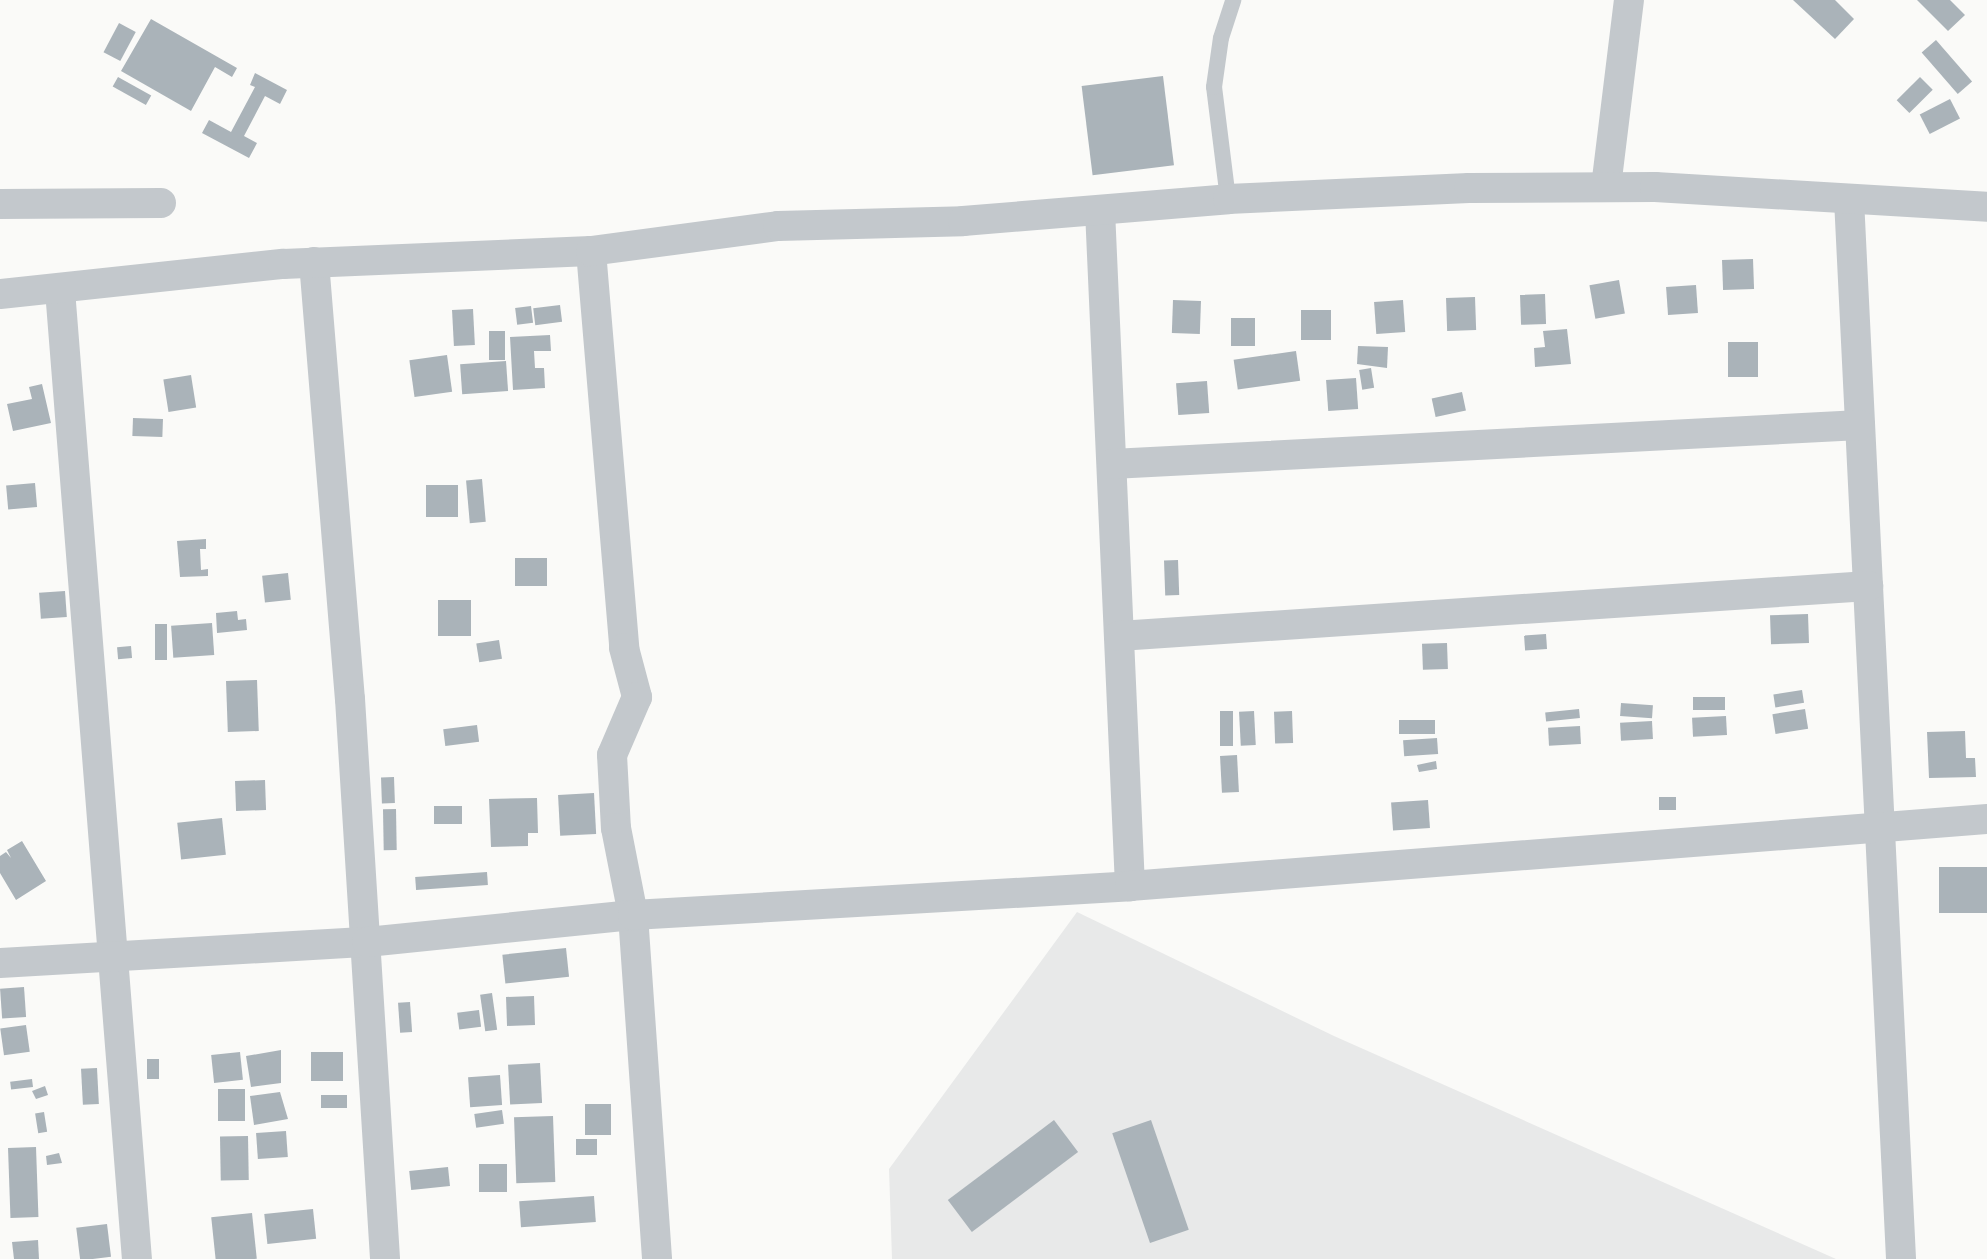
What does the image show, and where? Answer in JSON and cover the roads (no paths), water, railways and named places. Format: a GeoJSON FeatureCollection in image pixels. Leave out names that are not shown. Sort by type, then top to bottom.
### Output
{"type":"FeatureCollection","features":[{"type":"Feature","properties":{"kind":"street"},"geometry":{"type":"LineString","coordinates":[[1606,187],[1629,0]]}},
{"type":"Feature","properties":{"kind":"street"},"geometry":{"type":"LineString","coordinates":[[0,294],[60,290],[314,262],[591,251],[778,226],[963,221],[1228,199],[1606,187],[1987,207]]}},
{"type":"Feature","properties":{"kind":"street"},"geometry":{"type":"LineString","coordinates":[[1849,200],[1901,1259]]}},
{"type":"Feature","properties":{"kind":"street"},"geometry":{"type":"LineString","coordinates":[[0,204],[160,203]]}},
{"type":"Feature","properties":{"kind":"street"},"geometry":{"type":"LineString","coordinates":[[1100,210],[1130,886]]}},
{"type":"Feature","properties":{"kind":"street"},"geometry":{"type":"LineString","coordinates":[[591,251],[625,648],[637,697],[612,755],[616,828],[633,915],[657,1259]]}},
{"type":"Feature","properties":{"kind":"street"},"geometry":{"type":"LineString","coordinates":[[314,262],[367,942],[385,1259]]}},
{"type":"Feature","properties":{"kind":"street"},"geometry":{"type":"LineString","coordinates":[[60,290],[137,1259]]}},
{"type":"Feature","properties":{"kind":"street"},"geometry":{"type":"LineString","coordinates":[[1112,464],[1860,425]]}},
{"type":"Feature","properties":{"kind":"street"},"geometry":{"type":"LineString","coordinates":[[1119,636],[1868,586]]}},
{"type":"Feature","properties":{"kind":"street"},"geometry":{"type":"LineString","coordinates":[[0,963],[367,942],[633,915],[1130,886],[1987,819]]}},
{"type":"Feature","properties":{"kind":"lane"},"geometry":{"type":"LineString","coordinates":[[1228,199],[1213,87],[1221,38],[1233,0]]}}]}
